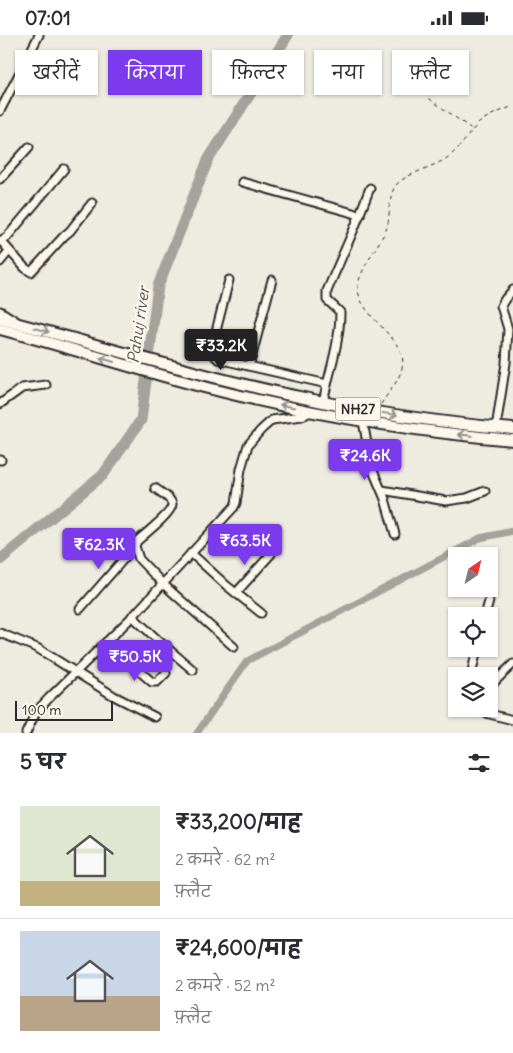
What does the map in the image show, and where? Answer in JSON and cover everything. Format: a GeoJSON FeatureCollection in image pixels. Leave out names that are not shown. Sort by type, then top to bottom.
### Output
{"type":"FeatureCollection","features":[{"type":"Feature","properties":{"kind":"highway","name":"NH27"},"geometry":{"type":"LineString","coordinates":[[0,319],[206,375],[323,402],[376,412],[513,429]]}},
{"type":"Feature","properties":{"kind":"highway","name":"NH27"},"geometry":{"type":"LineString","coordinates":[[2,330],[204,387],[313,411],[363,421],[513,440]]}},
{"type":"Feature","properties":{"kind":"street"},"geometry":{"type":"LineString","coordinates":[[0,111],[39,35]]}},
{"type":"Feature","properties":{"kind":"street"},"geometry":{"type":"LineString","coordinates":[[0,179],[29,147]]}},
{"type":"Feature","properties":{"kind":"street"},"geometry":{"type":"LineString","coordinates":[[64,169],[7,237],[0,241],[29,271],[34,271],[92,203]]}},
{"type":"Feature","properties":{"kind":"street"},"geometry":{"type":"LineString","coordinates":[[242,182],[360,215]]}},
{"type":"Feature","properties":{"kind":"street"},"geometry":{"type":"LineString","coordinates":[[323,402],[340,320],[340,312],[327,300],[327,291],[370,188]]}},
{"type":"Feature","properties":{"kind":"street"},"geometry":{"type":"LineString","coordinates":[[0,262],[9,251]]}},
{"type":"Feature","properties":{"kind":"street"},"geometry":{"type":"LineString","coordinates":[[249,366],[272,280]]}},
{"type":"Feature","properties":{"kind":"street"},"geometry":{"type":"LineString","coordinates":[[229,281],[217,325],[213,353],[218,359],[326,384]]}},
{"type":"Feature","properties":{"kind":"street"},"geometry":{"type":"LineString","coordinates":[[496,428],[508,340],[507,323],[501,306],[513,291]]}},
{"type":"Feature","properties":{"kind":"street"},"geometry":{"type":"LineString","coordinates":[[0,311],[21,324]]}},
{"type":"Feature","properties":{"kind":"street"},"geometry":{"type":"LineString","coordinates":[[0,404],[22,388],[46,385]]}},
{"type":"Feature","properties":{"kind":"street"},"geometry":{"type":"LineString","coordinates":[[26,733],[36,712],[132,617],[236,503],[244,456],[248,445],[260,430],[272,420],[302,417],[313,411]]}},
{"type":"Feature","properties":{"kind":"street"},"geometry":{"type":"LineString","coordinates":[[363,421],[368,455],[382,490],[395,534]]}},
{"type":"Feature","properties":{"kind":"street"},"geometry":{"type":"LineString","coordinates":[[80,609],[135,546],[137,541],[167,514],[172,507],[172,503],[155,488]]}},
{"type":"Feature","properties":{"kind":"street"},"geometry":{"type":"LineString","coordinates":[[382,490],[446,501],[467,499],[485,491]]}},
{"type":"Feature","properties":{"kind":"street"},"geometry":{"type":"LineString","coordinates":[[135,546],[139,559],[163,584],[234,647]]}},
{"type":"Feature","properties":{"kind":"street"},"geometry":{"type":"LineString","coordinates":[[191,553],[261,613]]}},
{"type":"Feature","properties":{"kind":"street"},"geometry":{"type":"LineString","coordinates":[[236,593],[271,554]]}},
{"type":"Feature","properties":{"kind":"street"},"geometry":{"type":"LineString","coordinates":[[487,607],[488,601]]}},
{"type":"Feature","properties":{"kind":"street"},"geometry":{"type":"LineString","coordinates":[[132,617],[193,670]]}},
{"type":"Feature","properties":{"kind":"street"},"geometry":{"type":"LineString","coordinates":[[0,633],[37,648],[114,696],[156,717]]}},
{"type":"Feature","properties":{"kind":"street"},"geometry":{"type":"LineString","coordinates":[[106,642],[152,682],[157,682],[166,673]]}},
{"type":"Feature","properties":{"kind":"street"},"geometry":{"type":"LineString","coordinates":[[498,678],[513,664]]}},
{"type":"Feature","properties":{"kind":"street"},"geometry":{"type":"LineString","coordinates":[[498,716],[512,719]]}},
{"type":"Feature","properties":{"kind":"path"},"geometry":{"type":"LineString","coordinates":[[427,95],[473,130]]}},
{"type":"Feature","properties":{"kind":"path"},"geometry":{"type":"LineString","coordinates":[[376,412],[398,379],[403,367],[403,359],[393,341],[365,307],[359,295],[359,281],[387,228],[394,187],[402,180],[444,160],[458,150],[473,130],[485,119],[513,106]]}},
{"type":"Feature","properties":{"kind":"waterway","name":"Pahuj river"},"geometry":{"type":"LineString","coordinates":[[0,560],[103,475],[141,420],[158,286],[208,160],[288,35]]}},
{"type":"Feature","properties":{"kind":"waterway"},"geometry":{"type":"LineString","coordinates":[[197,733],[247,661],[480,538],[513,531]]}}]}
